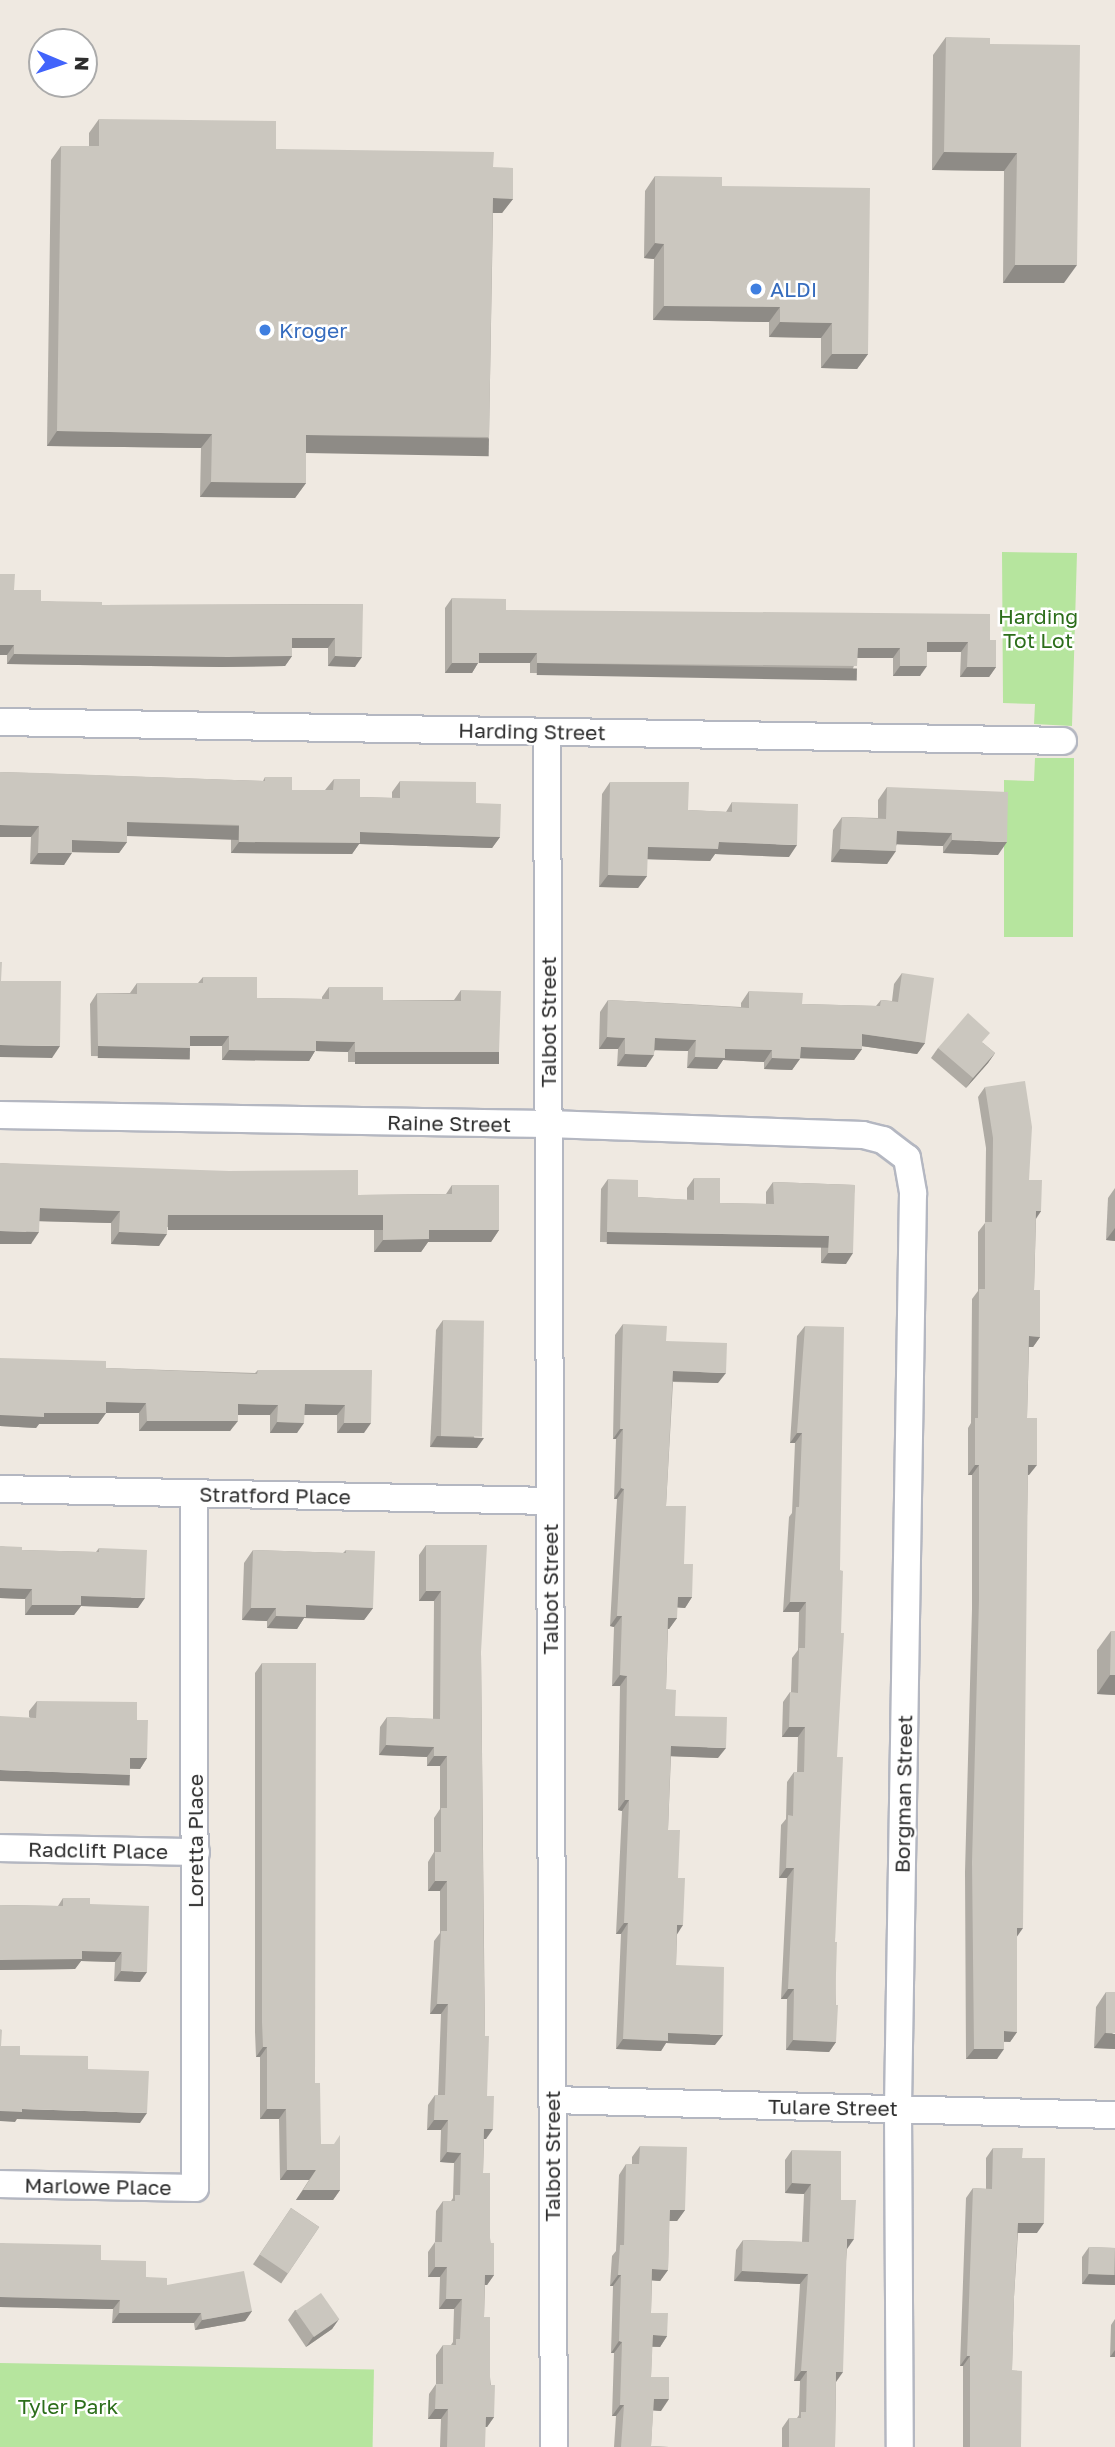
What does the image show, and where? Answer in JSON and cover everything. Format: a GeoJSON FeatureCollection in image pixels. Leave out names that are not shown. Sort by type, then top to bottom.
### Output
{"type":"FeatureCollection","features":[{"type":"Feature","properties":{"kind":"street","name":"Harding Street"},"geometry":{"type":"LineString","coordinates":[[0,722],[1063,741]]}},
{"type":"Feature","properties":{"kind":"street","name":"Talbot Street"},"geometry":{"type":"LineString","coordinates":[[547,732],[554,2447]]}},
{"type":"Feature","properties":{"kind":"street","name":"Raine Street"},"geometry":{"type":"LineString","coordinates":[[0,1115],[548,1124],[863,1135],[883,1140],[894,1148]]}},
{"type":"Feature","properties":{"kind":"street","name":"Borgman Street"},"geometry":{"type":"LineString","coordinates":[[894,1148],[907,1158],[913,1194],[898,2109],[900,2447]]}},
{"type":"Feature","properties":{"kind":"street","name":"Stratford Place"},"geometry":{"type":"LineString","coordinates":[[0,1489],[549,1502]]}},
{"type":"Feature","properties":{"kind":"street","name":"Loretta Place"},"geometry":{"type":"LineString","coordinates":[[194,1493],[195,2188]]}},
{"type":"Feature","properties":{"kind":"street","name":"Radclift Place"},"geometry":{"type":"LineString","coordinates":[[0,1848],[196,1852]]}},
{"type":"Feature","properties":{"kind":"street","name":"Tulare Street"},"geometry":{"type":"LineString","coordinates":[[552,2100],[1115,2115]]}},
{"type":"Feature","properties":{"kind":"street","name":"Marlowe Place"},"geometry":{"type":"LineString","coordinates":[[0,2184],[195,2188]]}},
{"type":"Feature","properties":{"kind":"green space","name":"Harding Tot Lot"},"geometry":{"type":"Polygon","coordinates":[[[1002,552],[1077,553],[1072,726],[1034,724],[1035,704],[1003,703],[1002,552]]]}},
{"type":"Feature","properties":{"kind":"green space"},"geometry":{"type":"Polygon","coordinates":[[[1035,758],[1074,758],[1073,937],[1004,937],[1004,780],[1034,781],[1035,758]]]}},
{"type":"Feature","properties":{"kind":"green space","name":"Tyler Park"},"geometry":{"type":"Polygon","coordinates":[[[0,2363],[374,2370],[373,2447],[0,2447],[0,2363]]]}},
{"type":"Feature","properties":{"kind":"building"},"geometry":{"type":"Polygon","coordinates":[[[946,37],[990,38],[990,44],[1080,45],[1077,265],[1015,265],[1017,153],[944,152],[946,37]]]}},
{"type":"Feature","properties":{"kind":"building","name":"Kroger"},"geometry":{"type":"Polygon","coordinates":[[[99,119],[276,121],[276,149],[494,152],[493,167],[513,168],[513,199],[493,198],[489,437],[306,435],[306,483],[211,482],[212,434],[57,431],[61,146],[99,146],[99,119]]]}},
{"type":"Feature","properties":{"kind":"building","name":"ALDI"},"geometry":{"type":"Polygon","coordinates":[[[655,176],[722,177],[722,186],[870,188],[868,354],[832,354],[832,323],[780,322],[780,307],[664,306],[664,244],[655,243],[655,176]]]}},
{"type":"Feature","properties":{"kind":"building"},"geometry":{"type":"Polygon","coordinates":[[[0,574],[15,574],[14,590],[41,590],[41,601],[102,602],[102,605],[363,604],[362,657],[335,656],[335,638],[292,638],[292,656],[14,654],[14,645],[0,645],[0,574]]]}},
{"type":"Feature","properties":{"kind":"building"},"geometry":{"type":"Polygon","coordinates":[[[452,598],[506,599],[506,610],[990,614],[990,640],[996,640],[996,667],[967,667],[968,642],[927,642],[927,666],[900,666],[900,648],[858,648],[857,666],[537,663],[537,653],[479,653],[479,663],[452,663],[452,598]]]}},
{"type":"Feature","properties":{"kind":"building"},"geometry":{"type":"Polygon","coordinates":[[[0,772],[265,781],[265,777],[292,777],[292,790],[333,790],[334,779],[360,779],[360,797],[400,798],[400,781],[476,782],[476,803],[501,804],[500,837],[360,832],[360,843],[239,842],[239,825],[127,822],[127,842],[72,840],[72,853],[38,853],[39,826],[0,825],[0,772]]]}},
{"type":"Feature","properties":{"kind":"building"},"geometry":{"type":"Polygon","coordinates":[[[610,782],[689,782],[688,810],[732,812],[732,802],[798,804],[797,845],[719,842],[718,849],[648,847],[647,876],[608,875],[610,782]]]}},
{"type":"Feature","properties":{"kind":"building"},"geometry":{"type":"Polygon","coordinates":[[[887,787],[1008,792],[1007,842],[952,840],[952,833],[897,831],[896,851],[840,849],[842,817],[886,819],[887,787]]]}},
{"type":"Feature","properties":{"kind":"building"},"geometry":{"type":"Polygon","coordinates":[[[0,962],[1,981],[61,981],[60,1046],[0,1045],[0,962]]]}},
{"type":"Feature","properties":{"kind":"building"},"geometry":{"type":"Polygon","coordinates":[[[902,973],[934,978],[925,1043],[862,1034],[862,1049],[801,1047],[800,1059],[772,1058],[772,1050],[725,1049],[725,1058],[695,1057],[696,1040],[655,1038],[654,1055],[625,1054],[625,1038],[607,1037],[608,1000],[749,1008],[749,991],[803,993],[802,1004],[880,1006],[881,1000],[898,1002],[902,973]]]}},
{"type":"Feature","properties":{"kind":"building"},"geometry":{"type":"Polygon","coordinates":[[[203,977],[257,977],[257,998],[329,999],[329,987],[383,987],[383,1000],[461,1001],[461,990],[501,991],[499,1052],[355,1052],[355,1042],[316,1041],[316,1051],[229,1050],[229,1036],[190,1036],[190,1048],[98,1046],[97,993],[137,994],[137,983],[203,983],[203,977]]]}},
{"type":"Feature","properties":{"kind":"building"},"geometry":{"type":"Polygon","coordinates":[[[968,1013],[990,1033],[982,1042],[995,1053],[973,1078],[938,1048],[968,1013]]]}},
{"type":"Feature","properties":{"kind":"building"},"geometry":{"type":"Polygon","coordinates":[[[1025,1081],[1032,1127],[1029,1180],[1042,1180],[1041,1211],[1036,1211],[1034,1290],[1040,1290],[1040,1337],[1029,1336],[1027,1418],[1037,1418],[1037,1465],[1028,1465],[1023,1928],[1017,1928],[1017,2032],[1004,2031],[1004,2049],[974,2049],[972,1862],[979,1599],[979,1465],[975,1465],[975,1418],[978,1418],[979,1289],[985,1289],[985,1222],[992,1222],[993,1138],[985,1087],[1025,1081]]]}},
{"type":"Feature","properties":{"kind":"building"},"geometry":{"type":"Polygon","coordinates":[[[0,1163],[229,1171],[358,1170],[358,1195],[452,1194],[452,1185],[499,1185],[499,1230],[429,1230],[429,1239],[383,1240],[383,1215],[168,1215],[167,1234],[119,1232],[120,1211],[40,1208],[39,1232],[0,1231],[0,1163]]]}},
{"type":"Feature","properties":{"kind":"building"},"geometry":{"type":"Polygon","coordinates":[[[694,1178],[720,1178],[720,1203],[774,1204],[773,1182],[855,1185],[853,1253],[828,1253],[829,1236],[607,1232],[608,1179],[638,1180],[638,1197],[694,1200],[694,1178]]]}},
{"type":"Feature","properties":{"kind":"building"},"geometry":{"type":"Polygon","coordinates":[[[443,1320],[484,1321],[482,1437],[441,1436],[443,1320]]]}},
{"type":"Feature","properties":{"kind":"building"},"geometry":{"type":"Polygon","coordinates":[[[623,1324],[667,1326],[666,1341],[727,1343],[726,1373],[673,1371],[666,1506],[686,1506],[684,1564],[693,1564],[692,1597],[678,1597],[677,1618],[668,1618],[666,1689],[676,1690],[675,1716],[727,1717],[726,1748],[671,1746],[668,1830],[680,1830],[678,1878],[685,1878],[683,1925],[677,1925],[676,1965],[724,1967],[723,2035],[668,2033],[668,2041],[623,2039],[629,1800],[625,1800],[627,1676],[620,1675],[622,1616],[617,1616],[624,1489],[621,1488],[623,1429],[620,1429],[623,1324]]]}},
{"type":"Feature","properties":{"kind":"building"},"geometry":{"type":"Polygon","coordinates":[[[805,1326],[844,1327],[840,1570],[843,1571],[841,1633],[844,1633],[837,1757],[843,1757],[835,1942],[835,2005],[838,2005],[836,2042],[793,2040],[794,1989],[788,1989],[794,1868],[786,1868],[788,1815],[793,1816],[794,1772],[804,1772],[805,1727],[789,1727],[790,1692],[798,1693],[799,1648],[805,1648],[806,1602],[790,1602],[796,1507],[799,1507],[802,1433],[797,1433],[805,1326]]]}},
{"type":"Feature","properties":{"kind":"building"},"geometry":{"type":"Polygon","coordinates":[[[0,1358],[106,1361],[106,1368],[257,1374],[258,1370],[372,1370],[371,1423],[344,1423],[345,1405],[305,1404],[304,1423],[277,1422],[278,1405],[238,1404],[238,1421],[147,1421],[146,1403],[106,1402],[106,1413],[44,1413],[44,1417],[0,1415],[0,1358]]]}},
{"type":"Feature","properties":{"kind":"building"},"geometry":{"type":"Polygon","coordinates":[[[426,1545],[487,1545],[481,1652],[484,1975],[485,2036],[489,2036],[487,2096],[494,2096],[493,2129],[484,2129],[483,2173],[490,2173],[490,2243],[494,2243],[494,2275],[485,2275],[484,2317],[490,2317],[490,2385],[495,2385],[494,2417],[486,2417],[485,2447],[447,2447],[448,2409],[435,2409],[436,2384],[443,2384],[443,2345],[456,2345],[456,2339],[460,2339],[462,2299],[446,2299],[447,2267],[435,2267],[435,2242],[442,2242],[443,2201],[455,2201],[455,2195],[460,2195],[461,2153],[447,2152],[448,2120],[434,2120],[435,2095],[445,2095],[448,2004],[437,2004],[441,1931],[447,1931],[447,1881],[435,1881],[435,1852],[441,1852],[441,1808],[447,1808],[447,1756],[434,1756],[434,1747],[386,1745],[387,1717],[440,1719],[441,1591],[426,1591],[426,1545]]]}},
{"type":"Feature","properties":{"kind":"building"},"geometry":{"type":"Polygon","coordinates":[[[0,1546],[22,1547],[22,1550],[147,1550],[145,1598],[81,1596],[81,1605],[32,1605],[32,1589],[0,1588],[0,1546]]]}},
{"type":"Feature","properties":{"kind":"building"},"geometry":{"type":"Polygon","coordinates":[[[253,1550],[346,1553],[346,1550],[375,1551],[373,1608],[306,1605],[306,1617],[276,1616],[276,1608],[251,1608],[253,1550]]]}},
{"type":"Feature","properties":{"kind":"building"},"geometry":{"type":"Polygon","coordinates":[[[1111,1631],[1115,1631],[1115,1675],[1110,1675],[1111,1631]]]}},
{"type":"Feature","properties":{"kind":"building"},"geometry":{"type":"Polygon","coordinates":[[[262,1663],[316,1663],[315,2083],[320,2083],[321,2144],[334,2144],[340,2135],[340,2190],[303,2190],[316,2170],[287,2170],[286,2109],[267,2109],[267,2047],[263,2047],[262,2022],[262,1663]]]}},
{"type":"Feature","properties":{"kind":"building"},"geometry":{"type":"Polygon","coordinates":[[[37,1701],[137,1702],[137,1720],[148,1720],[147,1758],[130,1758],[130,1775],[0,1770],[0,1716],[36,1718],[37,1701]]]}},
{"type":"Feature","properties":{"kind":"building"},"geometry":{"type":"Polygon","coordinates":[[[63,1898],[90,1898],[90,1904],[149,1906],[147,1972],[121,1971],[122,1952],[82,1951],[82,1959],[0,1960],[0,1905],[63,1906],[63,1898]]]}},
{"type":"Feature","properties":{"kind":"building"},"geometry":{"type":"Polygon","coordinates":[[[1106,1992],[1115,1992],[1115,2033],[1106,2033],[1106,1992]]]}},
{"type":"Feature","properties":{"kind":"building"},"geometry":{"type":"Polygon","coordinates":[[[0,2029],[1,2046],[20,2046],[20,2055],[88,2056],[88,2069],[149,2071],[147,2113],[22,2109],[22,2112],[0,2111],[0,2029]]]}},
{"type":"Feature","properties":{"kind":"building"},"geometry":{"type":"Polygon","coordinates":[[[640,2146],[687,2147],[685,2210],[670,2210],[668,2270],[652,2269],[651,2313],[668,2313],[667,2336],[653,2335],[651,2377],[669,2377],[669,2399],[654,2399],[651,2446],[669,2447],[621,2447],[624,2405],[620,2405],[621,2275],[618,2275],[620,2245],[624,2245],[626,2164],[639,2164],[640,2146]]]}},
{"type":"Feature","properties":{"kind":"building"},"geometry":{"type":"Polygon","coordinates":[[[993,2148],[1023,2148],[1022,2158],[1045,2158],[1044,2223],[1018,2223],[1012,2370],[1022,2371],[1021,2447],[970,2447],[970,2356],[967,2356],[973,2188],[992,2189],[993,2148]]]}},
{"type":"Feature","properties":{"kind":"building"},"geometry":{"type":"Polygon","coordinates":[[[792,2150],[841,2151],[841,2200],[856,2200],[854,2239],[847,2239],[843,2372],[836,2372],[835,2447],[789,2447],[789,2418],[801,2418],[801,2412],[806,2412],[807,2371],[801,2371],[808,2274],[742,2271],[743,2240],[809,2242],[811,2184],[792,2183],[792,2150]]]}},
{"type":"Feature","properties":{"kind":"building"},"geometry":{"type":"Polygon","coordinates":[[[291,2208],[319,2227],[288,2273],[260,2254],[291,2208]]]}},
{"type":"Feature","properties":{"kind":"building"},"geometry":{"type":"Polygon","coordinates":[[[0,2243],[101,2245],[101,2260],[146,2261],[146,2277],[167,2278],[167,2285],[244,2271],[252,2311],[202,2320],[201,2313],[119,2313],[120,2300],[0,2297],[0,2243]]]}},
{"type":"Feature","properties":{"kind":"building"},"geometry":{"type":"Polygon","coordinates":[[[1089,2247],[1115,2248],[1114,2275],[1088,2274],[1089,2247]]]}},
{"type":"Feature","properties":{"kind":"building"},"geometry":{"type":"Polygon","coordinates":[[[321,2293],[339,2319],[314,2337],[296,2311],[321,2293]]]}},
{"type":"Feature","properties":{"kind":"place","name":"ALDI"},"geometry":{"type":"Point","coordinates":[756,289]}},
{"type":"Feature","properties":{"kind":"place","name":"Kroger"},"geometry":{"type":"Point","coordinates":[265,330]}}]}
